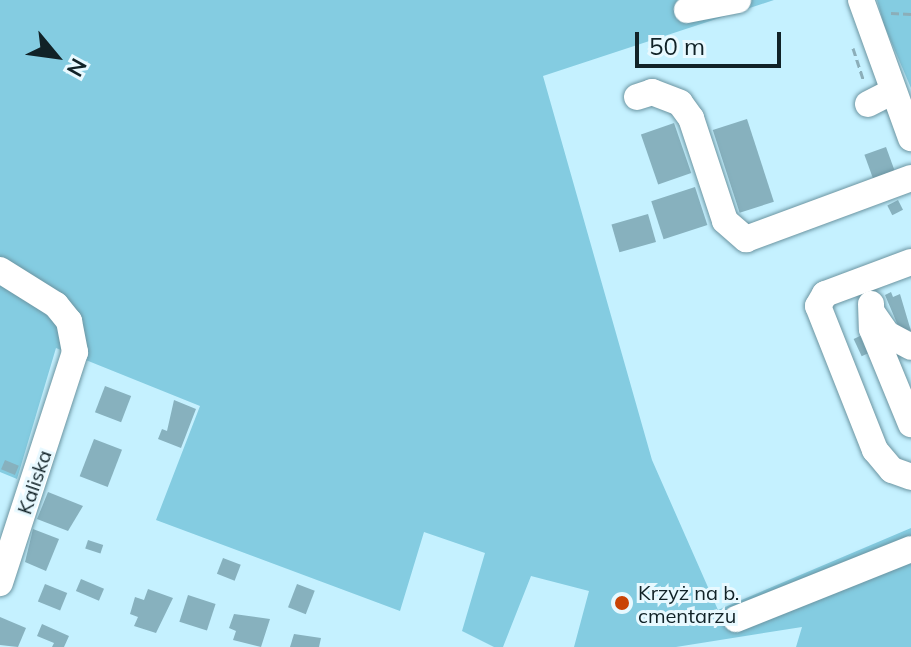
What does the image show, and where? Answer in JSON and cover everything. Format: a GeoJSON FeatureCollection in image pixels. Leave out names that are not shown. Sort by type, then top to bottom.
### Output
{"type":"FeatureCollection","features":[{"type":"Feature","properties":{"kind":"street"},"geometry":{"type":"LineString","coordinates":[[687,10],[738,0]]}},
{"type":"Feature","properties":{"kind":"street"},"geometry":{"type":"LineString","coordinates":[[861,0],[911,138]]}},
{"type":"Feature","properties":{"kind":"street"},"geometry":{"type":"LineString","coordinates":[[637,97],[652,92],[680,103],[691,118],[725,221],[746,239],[911,178]]}},
{"type":"Feature","properties":{"kind":"street"},"geometry":{"type":"LineString","coordinates":[[868,104],[892,92]]}},
{"type":"Feature","properties":{"kind":"street"},"geometry":{"type":"LineString","coordinates":[[905,472],[875,450],[818,306],[825,294],[911,262]]}},
{"type":"Feature","properties":{"kind":"street","name":"Kaliska"},"geometry":{"type":"LineString","coordinates":[[0,270],[56,305],[69,321],[75,352],[69,380],[0,583]]}},
{"type":"Feature","properties":{"kind":"street"},"geometry":{"type":"LineString","coordinates":[[911,273],[882,285],[871,304],[872,329],[911,424]]}},
{"type":"Feature","properties":{"kind":"street"},"geometry":{"type":"LineString","coordinates":[[871,304],[878,325],[911,347]]}},
{"type":"Feature","properties":{"kind":"street"},"geometry":{"type":"LineString","coordinates":[[736,619],[911,549]]}},
{"type":"Feature","properties":{"kind":"shaded area"},"geometry":{"type":"Polygon","coordinates":[[[0,0],[774,0],[543,76],[652,460],[718,610],[911,528],[911,647],[796,647],[802,627],[676,647],[574,647],[589,591],[531,576],[503,647],[494,647],[462,631],[485,553],[424,532],[400,611],[156,520],[200,406],[56,348],[17,479],[0,472],[0,0]]]}},
{"type":"Feature","properties":{"kind":"shaded area"},"geometry":{"type":"Polygon","coordinates":[[[877,0],[911,0],[911,88],[884,25],[877,0]]]}},
{"type":"Feature","properties":{"kind":"building"},"geometry":{"type":"Polygon","coordinates":[[[747,119],[774,202],[740,213],[713,130],[747,119]]]}},
{"type":"Feature","properties":{"kind":"building"},"geometry":{"type":"Polygon","coordinates":[[[674,123],[691,173],[658,185],[641,134],[674,123]]]}},
{"type":"Feature","properties":{"kind":"building"},"geometry":{"type":"Polygon","coordinates":[[[886,147],[896,174],[874,182],[864,155],[886,147]]]}},
{"type":"Feature","properties":{"kind":"building"},"geometry":{"type":"Polygon","coordinates":[[[695,187],[707,225],[664,239],[651,201],[695,187]]]}},
{"type":"Feature","properties":{"kind":"building"},"geometry":{"type":"Polygon","coordinates":[[[898,200],[903,210],[892,215],[887,205],[898,200]]]}},
{"type":"Feature","properties":{"kind":"building"},"geometry":{"type":"Polygon","coordinates":[[[648,214],[656,242],[619,252],[611,224],[648,214]]]}},
{"type":"Feature","properties":{"kind":"building"},"geometry":{"type":"Polygon","coordinates":[[[891,292],[893,297],[900,294],[911,331],[899,328],[885,295],[891,292]]]}},
{"type":"Feature","properties":{"kind":"building"},"geometry":{"type":"Polygon","coordinates":[[[860,336],[868,353],[862,356],[854,339],[860,336]]]}},
{"type":"Feature","properties":{"kind":"building"},"geometry":{"type":"Polygon","coordinates":[[[105,386],[131,396],[121,422],[95,412],[105,386]]]}},
{"type":"Feature","properties":{"kind":"building"},"geometry":{"type":"Polygon","coordinates":[[[174,400],[196,409],[181,448],[158,439],[162,429],[167,431],[174,400]]]}},
{"type":"Feature","properties":{"kind":"building"},"geometry":{"type":"Polygon","coordinates":[[[94,439],[122,450],[108,487],[80,476],[94,439]]]}},
{"type":"Feature","properties":{"kind":"building"},"geometry":{"type":"Polygon","coordinates":[[[5,460],[19,466],[15,475],[1,469],[5,460]]]}},
{"type":"Feature","properties":{"kind":"building"},"geometry":{"type":"Polygon","coordinates":[[[48,492],[83,506],[68,531],[37,519],[48,492]]]}},
{"type":"Feature","properties":{"kind":"building"},"geometry":{"type":"Polygon","coordinates":[[[33,529],[59,539],[46,571],[25,562],[33,529]]]}},
{"type":"Feature","properties":{"kind":"building"},"geometry":{"type":"Polygon","coordinates":[[[88,540],[103,545],[100,554],[85,549],[88,540]]]}},
{"type":"Feature","properties":{"kind":"building"},"geometry":{"type":"Polygon","coordinates":[[[223,558],[241,565],[235,581],[217,574],[223,558]]]}},
{"type":"Feature","properties":{"kind":"building"},"geometry":{"type":"Polygon","coordinates":[[[81,579],[104,589],[99,601],[76,591],[81,579]]]}},
{"type":"Feature","properties":{"kind":"building"},"geometry":{"type":"Polygon","coordinates":[[[45,584],[67,593],[60,611],[38,602],[45,584]]]}},
{"type":"Feature","properties":{"kind":"building"},"geometry":{"type":"Polygon","coordinates":[[[297,584],[315,591],[306,614],[288,607],[297,584]]]}},
{"type":"Feature","properties":{"kind":"building"},"geometry":{"type":"Polygon","coordinates":[[[148,589],[173,598],[156,633],[134,626],[138,617],[130,614],[135,597],[144,600],[148,589]]]}},
{"type":"Feature","properties":{"kind":"building"},"geometry":{"type":"Polygon","coordinates":[[[188,595],[216,604],[207,631],[179,622],[188,595]]]}},
{"type":"Feature","properties":{"kind":"building"},"geometry":{"type":"Polygon","coordinates":[[[234,614],[270,619],[261,647],[233,640],[236,631],[229,628],[234,614]]]}},
{"type":"Feature","properties":{"kind":"building"},"geometry":{"type":"Polygon","coordinates":[[[0,617],[26,628],[18,647],[0,645],[0,617]]]}},
{"type":"Feature","properties":{"kind":"building"},"geometry":{"type":"Polygon","coordinates":[[[42,624],[69,636],[64,647],[52,647],[54,643],[37,636],[42,624]]]}},
{"type":"Feature","properties":{"kind":"building"},"geometry":{"type":"Polygon","coordinates":[[[294,634],[321,638],[319,647],[290,647],[294,634]]]}},
{"type":"Feature","properties":{"kind":"place","name":"Krzyż na b. cmentarzu"},"geometry":{"type":"Point","coordinates":[622,603]}}]}
